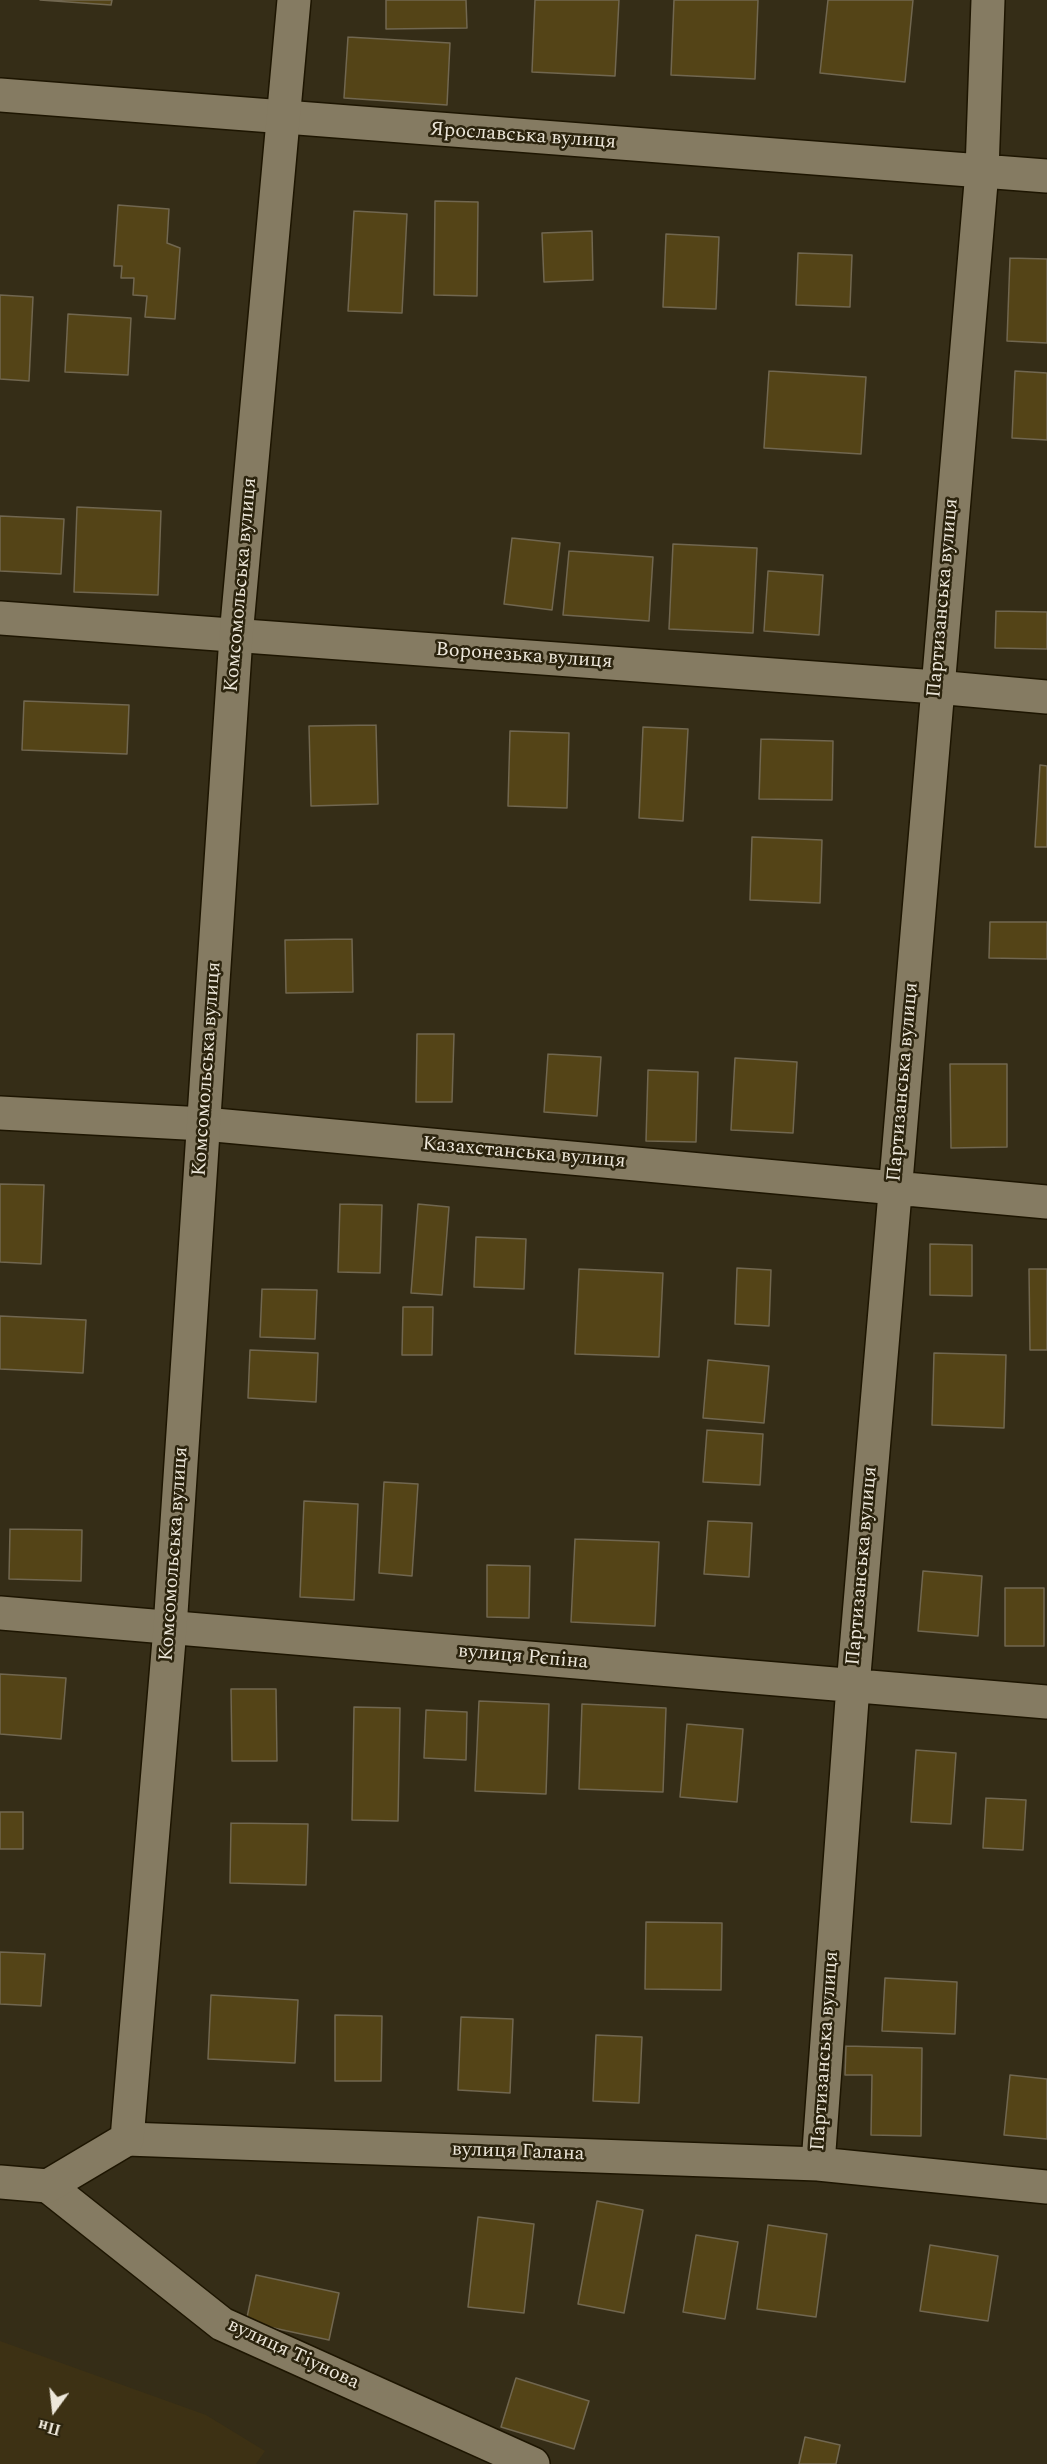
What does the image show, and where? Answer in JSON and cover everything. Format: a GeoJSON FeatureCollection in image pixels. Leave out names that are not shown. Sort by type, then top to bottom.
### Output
{"type":"FeatureCollection","features":[{"type":"Feature","properties":{"kind":"street","name":"Комсомольська вулиця"},"geometry":{"type":"LineString","coordinates":[[128,2139],[170,1628],[236,636],[294,0]]}},
{"type":"Feature","properties":{"kind":"street","name":"Партизанська вулиця"},"geometry":{"type":"LineString","coordinates":[[818,2164],[853,1686],[936,687],[982,171],[988,0]]}},
{"type":"Feature","properties":{"kind":"street","name":"Ярославська вулиця"},"geometry":{"type":"LineString","coordinates":[[0,95],[1047,176]]}},
{"type":"Feature","properties":{"kind":"street","name":"Воронезька вулиця"},"geometry":{"type":"LineString","coordinates":[[0,618],[1047,697]]}},
{"type":"Feature","properties":{"kind":"street","name":"Казахстанська вулиця"},"geometry":{"type":"LineString","coordinates":[[0,1113],[204,1124],[895,1190],[1047,1202]]}},
{"type":"Feature","properties":{"kind":"street","name":"вулиця Рєпіна"},"geometry":{"type":"LineString","coordinates":[[0,1613],[1047,1702]]}},
{"type":"Feature","properties":{"kind":"street","name":"вулиця Галана"},"geometry":{"type":"LineString","coordinates":[[128,2139],[818,2164],[1047,2187]]}},
{"type":"Feature","properties":{"kind":"street"},"geometry":{"type":"LineString","coordinates":[[0,2182],[48,2186],[128,2139]]}},
{"type":"Feature","properties":{"kind":"street","name":"вулиця Тіунова"},"geometry":{"type":"LineString","coordinates":[[48,2186],[222,2324],[533,2464]]}},
{"type":"Feature","properties":{"kind":"shaded area"},"geometry":{"type":"Polygon","coordinates":[[[0,2341],[206,2415],[265,2451],[256,2464],[0,2464],[0,2341]]]}},
{"type":"Feature","properties":{"kind":"building"},"geometry":{"type":"Polygon","coordinates":[[[40,0],[112,0],[111,5],[40,0]]]}},
{"type":"Feature","properties":{"kind":"building"},"geometry":{"type":"Polygon","coordinates":[[[386,0],[466,0],[467,28],[386,29],[386,0]]]}},
{"type":"Feature","properties":{"kind":"building"},"geometry":{"type":"Polygon","coordinates":[[[535,0],[619,0],[615,76],[532,72],[535,0]]]}},
{"type":"Feature","properties":{"kind":"building"},"geometry":{"type":"Polygon","coordinates":[[[674,0],[758,0],[755,79],[671,75],[674,0]]]}},
{"type":"Feature","properties":{"kind":"building"},"geometry":{"type":"Polygon","coordinates":[[[828,0],[913,0],[905,82],[820,73],[828,0]]]}},
{"type":"Feature","properties":{"kind":"building"},"geometry":{"type":"Polygon","coordinates":[[[348,37],[450,43],[447,105],[344,98],[348,37]]]}},
{"type":"Feature","properties":{"kind":"building"},"geometry":{"type":"Polygon","coordinates":[[[435,201],[478,202],[477,296],[434,295],[435,201]]]}},
{"type":"Feature","properties":{"kind":"building"},"geometry":{"type":"Polygon","coordinates":[[[118,205],[169,209],[167,243],[180,248],[175,319],[145,317],[147,296],[133,295],[134,278],[121,278],[122,266],[114,266],[118,205]]]}},
{"type":"Feature","properties":{"kind":"building"},"geometry":{"type":"Polygon","coordinates":[[[354,211],[407,214],[402,313],[348,311],[354,211]]]}},
{"type":"Feature","properties":{"kind":"building"},"geometry":{"type":"Polygon","coordinates":[[[592,231],[593,280],[544,282],[542,233],[592,231]]]}},
{"type":"Feature","properties":{"kind":"building"},"geometry":{"type":"Polygon","coordinates":[[[666,234],[719,237],[716,309],[663,307],[666,234]]]}},
{"type":"Feature","properties":{"kind":"building"},"geometry":{"type":"Polygon","coordinates":[[[798,253],[852,255],[850,307],[796,305],[798,253]]]}},
{"type":"Feature","properties":{"kind":"building"},"geometry":{"type":"Polygon","coordinates":[[[1010,258],[1047,259],[1047,343],[1007,341],[1010,258]]]}},
{"type":"Feature","properties":{"kind":"building"},"geometry":{"type":"Polygon","coordinates":[[[0,295],[33,297],[29,381],[0,379],[0,295]]]}},
{"type":"Feature","properties":{"kind":"building"},"geometry":{"type":"Polygon","coordinates":[[[68,314],[131,318],[128,375],[65,372],[68,314]]]}},
{"type":"Feature","properties":{"kind":"building"},"geometry":{"type":"Polygon","coordinates":[[[769,371],[866,377],[861,454],[764,448],[769,371]]]}},
{"type":"Feature","properties":{"kind":"building"},"geometry":{"type":"Polygon","coordinates":[[[1015,371],[1047,373],[1047,440],[1012,438],[1015,371]]]}},
{"type":"Feature","properties":{"kind":"building"},"geometry":{"type":"Polygon","coordinates":[[[77,507],[161,511],[158,595],[74,592],[77,507]]]}},
{"type":"Feature","properties":{"kind":"building"},"geometry":{"type":"Polygon","coordinates":[[[0,516],[64,519],[61,574],[0,571],[0,516]]]}},
{"type":"Feature","properties":{"kind":"building"},"geometry":{"type":"Polygon","coordinates":[[[512,538],[560,543],[552,610],[504,604],[512,538]]]}},
{"type":"Feature","properties":{"kind":"building"},"geometry":{"type":"Polygon","coordinates":[[[673,544],[757,548],[753,633],[669,629],[673,544]]]}},
{"type":"Feature","properties":{"kind":"building"},"geometry":{"type":"Polygon","coordinates":[[[569,551],[653,557],[649,621],[563,615],[569,551]]]}},
{"type":"Feature","properties":{"kind":"building"},"geometry":{"type":"Polygon","coordinates":[[[768,571],[823,575],[819,635],[764,631],[768,571]]]}},
{"type":"Feature","properties":{"kind":"building"},"geometry":{"type":"Polygon","coordinates":[[[996,611],[1047,612],[1047,649],[995,648],[996,611]]]}},
{"type":"Feature","properties":{"kind":"building"},"geometry":{"type":"Polygon","coordinates":[[[24,701],[129,705],[127,754],[22,750],[24,701]]]}},
{"type":"Feature","properties":{"kind":"building"},"geometry":{"type":"Polygon","coordinates":[[[376,725],[378,804],[311,806],[309,726],[376,725]]]}},
{"type":"Feature","properties":{"kind":"building"},"geometry":{"type":"Polygon","coordinates":[[[643,727],[688,729],[683,821],[639,818],[643,727]]]}},
{"type":"Feature","properties":{"kind":"building"},"geometry":{"type":"Polygon","coordinates":[[[510,731],[569,733],[567,808],[508,806],[510,731]]]}},
{"type":"Feature","properties":{"kind":"building"},"geometry":{"type":"Polygon","coordinates":[[[761,739],[833,741],[832,800],[759,799],[761,739]]]}},
{"type":"Feature","properties":{"kind":"building"},"geometry":{"type":"Polygon","coordinates":[[[1040,765],[1047,766],[1047,847],[1035,847],[1040,765]]]}},
{"type":"Feature","properties":{"kind":"building"},"geometry":{"type":"Polygon","coordinates":[[[752,837],[822,840],[820,903],[750,900],[752,837]]]}},
{"type":"Feature","properties":{"kind":"building"},"geometry":{"type":"Polygon","coordinates":[[[990,922],[1047,922],[1047,959],[989,958],[990,922]]]}},
{"type":"Feature","properties":{"kind":"building"},"geometry":{"type":"Polygon","coordinates":[[[352,939],[353,992],[286,993],[285,940],[352,939]]]}},
{"type":"Feature","properties":{"kind":"building"},"geometry":{"type":"Polygon","coordinates":[[[417,1034],[454,1034],[452,1102],[416,1102],[417,1034]]]}},
{"type":"Feature","properties":{"kind":"building"},"geometry":{"type":"Polygon","coordinates":[[[548,1054],[601,1057],[597,1116],[544,1112],[548,1054]]]}},
{"type":"Feature","properties":{"kind":"building"},"geometry":{"type":"Polygon","coordinates":[[[735,1058],[797,1062],[793,1133],[731,1130],[735,1058]]]}},
{"type":"Feature","properties":{"kind":"building"},"geometry":{"type":"Polygon","coordinates":[[[950,1064],[1007,1064],[1007,1147],[951,1148],[950,1064]]]}},
{"type":"Feature","properties":{"kind":"building"},"geometry":{"type":"Polygon","coordinates":[[[648,1070],[698,1072],[696,1142],[646,1141],[648,1070]]]}},
{"type":"Feature","properties":{"kind":"building"},"geometry":{"type":"Polygon","coordinates":[[[0,1184],[44,1185],[41,1264],[0,1262],[0,1184]]]}},
{"type":"Feature","properties":{"kind":"building"},"geometry":{"type":"Polygon","coordinates":[[[340,1204],[382,1205],[380,1273],[338,1272],[340,1204]]]}},
{"type":"Feature","properties":{"kind":"building"},"geometry":{"type":"Polygon","coordinates":[[[418,1204],[449,1207],[442,1295],[411,1293],[418,1204]]]}},
{"type":"Feature","properties":{"kind":"building"},"geometry":{"type":"Polygon","coordinates":[[[476,1237],[526,1239],[524,1289],[474,1287],[476,1237]]]}},
{"type":"Feature","properties":{"kind":"building"},"geometry":{"type":"Polygon","coordinates":[[[930,1244],[972,1245],[972,1296],[930,1295],[930,1244]]]}},
{"type":"Feature","properties":{"kind":"building"},"geometry":{"type":"Polygon","coordinates":[[[737,1268],[771,1270],[769,1326],[735,1324],[737,1268]]]}},
{"type":"Feature","properties":{"kind":"building"},"geometry":{"type":"Polygon","coordinates":[[[579,1269],[663,1273],[659,1357],[575,1354],[579,1269]]]}},
{"type":"Feature","properties":{"kind":"building"},"geometry":{"type":"Polygon","coordinates":[[[1029,1269],[1047,1269],[1047,1350],[1030,1350],[1029,1269]]]}},
{"type":"Feature","properties":{"kind":"building"},"geometry":{"type":"Polygon","coordinates":[[[262,1289],[317,1290],[315,1339],[260,1337],[262,1289]]]}},
{"type":"Feature","properties":{"kind":"building"},"geometry":{"type":"Polygon","coordinates":[[[403,1307],[433,1307],[432,1355],[402,1355],[403,1307]]]}},
{"type":"Feature","properties":{"kind":"building"},"geometry":{"type":"Polygon","coordinates":[[[0,1316],[86,1320],[83,1373],[0,1369],[0,1316]]]}},
{"type":"Feature","properties":{"kind":"building"},"geometry":{"type":"Polygon","coordinates":[[[250,1350],[318,1353],[316,1402],[248,1398],[250,1350]]]}},
{"type":"Feature","properties":{"kind":"building"},"geometry":{"type":"Polygon","coordinates":[[[934,1353],[1006,1355],[1004,1428],[932,1425],[934,1353]]]}},
{"type":"Feature","properties":{"kind":"building"},"geometry":{"type":"Polygon","coordinates":[[[708,1360],[769,1366],[764,1423],[703,1418],[708,1360]]]}},
{"type":"Feature","properties":{"kind":"building"},"geometry":{"type":"Polygon","coordinates":[[[707,1430],[763,1434],[760,1485],[703,1482],[707,1430]]]}},
{"type":"Feature","properties":{"kind":"building"},"geometry":{"type":"Polygon","coordinates":[[[384,1482],[418,1484],[412,1576],[379,1573],[384,1482]]]}},
{"type":"Feature","properties":{"kind":"building"},"geometry":{"type":"Polygon","coordinates":[[[304,1501],[358,1504],[354,1600],[300,1597],[304,1501]]]}},
{"type":"Feature","properties":{"kind":"building"},"geometry":{"type":"Polygon","coordinates":[[[708,1521],[752,1523],[749,1577],[704,1574],[708,1521]]]}},
{"type":"Feature","properties":{"kind":"building"},"geometry":{"type":"Polygon","coordinates":[[[10,1529],[82,1530],[81,1581],[9,1579],[10,1529]]]}},
{"type":"Feature","properties":{"kind":"building"},"geometry":{"type":"Polygon","coordinates":[[[575,1539],[659,1542],[655,1626],[571,1622],[575,1539]]]}},
{"type":"Feature","properties":{"kind":"building"},"geometry":{"type":"Polygon","coordinates":[[[487,1565],[530,1566],[529,1618],[487,1617],[487,1565]]]}},
{"type":"Feature","properties":{"kind":"building"},"geometry":{"type":"Polygon","coordinates":[[[923,1571],[982,1576],[978,1636],[918,1631],[923,1571]]]}},
{"type":"Feature","properties":{"kind":"building"},"geometry":{"type":"Polygon","coordinates":[[[1005,1588],[1044,1588],[1044,1646],[1005,1646],[1005,1588]]]}},
{"type":"Feature","properties":{"kind":"building"},"geometry":{"type":"Polygon","coordinates":[[[0,1674],[66,1678],[61,1739],[0,1734],[0,1674]]]}},
{"type":"Feature","properties":{"kind":"building"},"geometry":{"type":"Polygon","coordinates":[[[231,1689],[276,1689],[277,1761],[232,1761],[231,1689]]]}},
{"type":"Feature","properties":{"kind":"building"},"geometry":{"type":"Polygon","coordinates":[[[479,1701],[549,1704],[546,1794],[475,1791],[479,1701]]]}},
{"type":"Feature","properties":{"kind":"building"},"geometry":{"type":"Polygon","coordinates":[[[582,1704],[666,1708],[663,1792],[579,1789],[582,1704]]]}},
{"type":"Feature","properties":{"kind":"building"},"geometry":{"type":"Polygon","coordinates":[[[354,1707],[400,1708],[398,1821],[352,1820],[354,1707]]]}},
{"type":"Feature","properties":{"kind":"building"},"geometry":{"type":"Polygon","coordinates":[[[426,1710],[467,1712],[466,1760],[424,1758],[426,1710]]]}},
{"type":"Feature","properties":{"kind":"building"},"geometry":{"type":"Polygon","coordinates":[[[687,1724],[743,1729],[737,1802],[680,1797],[687,1724]]]}},
{"type":"Feature","properties":{"kind":"building"},"geometry":{"type":"Polygon","coordinates":[[[916,1750],[956,1753],[951,1824],[911,1822],[916,1750]]]}},
{"type":"Feature","properties":{"kind":"building"},"geometry":{"type":"Polygon","coordinates":[[[986,1798],[1026,1800],[1023,1850],[983,1848],[986,1798]]]}},
{"type":"Feature","properties":{"kind":"building"},"geometry":{"type":"Polygon","coordinates":[[[0,1812],[23,1812],[23,1849],[0,1849],[0,1812]]]}},
{"type":"Feature","properties":{"kind":"building"},"geometry":{"type":"Polygon","coordinates":[[[231,1823],[308,1824],[306,1885],[230,1883],[231,1823]]]}},
{"type":"Feature","properties":{"kind":"building"},"geometry":{"type":"Polygon","coordinates":[[[646,1922],[722,1923],[721,1990],[645,1989],[646,1922]]]}},
{"type":"Feature","properties":{"kind":"building"},"geometry":{"type":"Polygon","coordinates":[[[0,1952],[45,1954],[41,2006],[0,2004],[0,1952]]]}},
{"type":"Feature","properties":{"kind":"building"},"geometry":{"type":"Polygon","coordinates":[[[885,1978],[957,1982],[955,2034],[882,2031],[885,1978]]]}},
{"type":"Feature","properties":{"kind":"building"},"geometry":{"type":"Polygon","coordinates":[[[211,1995],[298,2000],[295,2063],[208,2059],[211,1995]]]}},
{"type":"Feature","properties":{"kind":"building"},"geometry":{"type":"Polygon","coordinates":[[[335,2015],[382,2016],[381,2081],[335,2081],[335,2015]]]}},
{"type":"Feature","properties":{"kind":"building"},"geometry":{"type":"Polygon","coordinates":[[[461,2017],[513,2019],[510,2093],[458,2090],[461,2017]]]}},
{"type":"Feature","properties":{"kind":"building"},"geometry":{"type":"Polygon","coordinates":[[[596,2035],[642,2037],[639,2103],[593,2101],[596,2035]]]}},
{"type":"Feature","properties":{"kind":"building"},"geometry":{"type":"Polygon","coordinates":[[[846,2046],[922,2048],[921,2136],[871,2135],[872,2075],[845,2075],[846,2046]]]}},
{"type":"Feature","properties":{"kind":"building"},"geometry":{"type":"Polygon","coordinates":[[[1010,2075],[1047,2079],[1047,2139],[1004,2135],[1010,2075]]]}},
{"type":"Feature","properties":{"kind":"building"},"geometry":{"type":"Polygon","coordinates":[[[597,2201],[643,2210],[624,2313],[578,2304],[597,2201]]]}},
{"type":"Feature","properties":{"kind":"building"},"geometry":{"type":"Polygon","coordinates":[[[478,2217],[534,2224],[524,2313],[468,2307],[478,2217]]]}},
{"type":"Feature","properties":{"kind":"building"},"geometry":{"type":"Polygon","coordinates":[[[768,2225],[827,2234],[816,2317],[757,2309],[768,2225]]]}},
{"type":"Feature","properties":{"kind":"building"},"geometry":{"type":"Polygon","coordinates":[[[696,2235],[738,2242],[725,2319],[683,2312],[696,2235]]]}},
{"type":"Feature","properties":{"kind":"building"},"geometry":{"type":"Polygon","coordinates":[[[930,2245],[998,2256],[988,2321],[920,2311],[930,2245]]]}},
{"type":"Feature","properties":{"kind":"building"},"geometry":{"type":"Polygon","coordinates":[[[256,2275],[339,2293],[329,2340],[246,2322],[256,2275]]]}},
{"type":"Feature","properties":{"kind":"building"},"geometry":{"type":"Polygon","coordinates":[[[516,2378],[589,2401],[574,2449],[501,2427],[516,2378]]]}},
{"type":"Feature","properties":{"kind":"building"},"geometry":{"type":"Polygon","coordinates":[[[805,2437],[840,2445],[836,2464],[799,2464],[805,2437]]]}}]}
